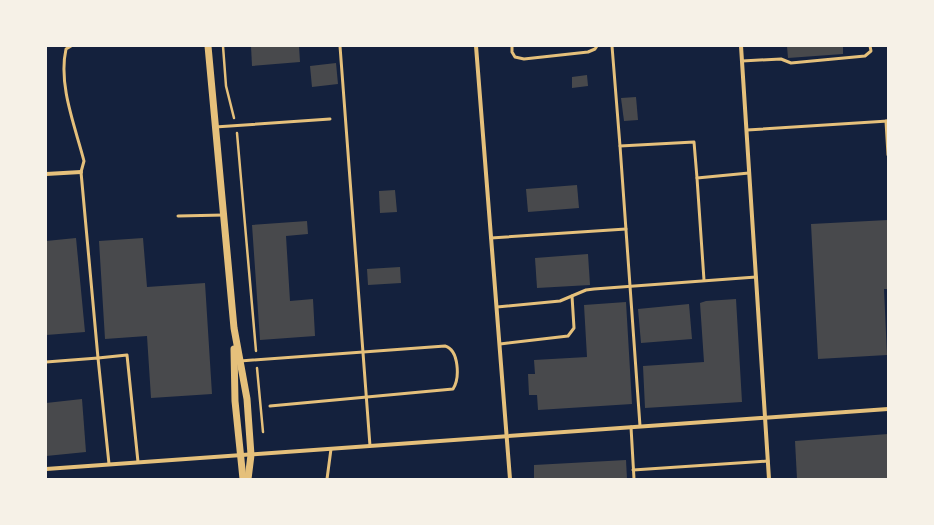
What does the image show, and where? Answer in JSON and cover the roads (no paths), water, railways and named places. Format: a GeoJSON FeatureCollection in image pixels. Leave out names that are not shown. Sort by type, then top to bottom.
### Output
{"type":"FeatureCollection","features":[{"type":"Feature","properties":{"kind":"street"},"geometry":{"type":"LineString","coordinates":[[208,46],[234,328],[235,401],[239,455],[243,479]]}},
{"type":"Feature","properties":{"kind":"street"},"geometry":{"type":"LineString","coordinates":[[476,46],[510,479]]}},
{"type":"Feature","properties":{"kind":"street"},"geometry":{"type":"LineString","coordinates":[[741,46],[769,479]]}},
{"type":"Feature","properties":{"kind":"street"},"geometry":{"type":"LineString","coordinates":[[46,174],[81,172]]}},
{"type":"Feature","properties":{"kind":"street"},"geometry":{"type":"LineString","coordinates":[[234,328],[247,399],[251,455],[248,479]]}},
{"type":"Feature","properties":{"kind":"street"},"geometry":{"type":"LineString","coordinates":[[46,469],[888,409]]}},
{"type":"Feature","properties":{"kind":"lane"},"geometry":{"type":"LineString","coordinates":[[71,46],[66,49],[64,59],[65,89],[84,161],[81,172],[109,464]]}},
{"type":"Feature","properties":{"kind":"lane"},"geometry":{"type":"LineString","coordinates":[[340,46],[370,446]]}},
{"type":"Feature","properties":{"kind":"lane"},"geometry":{"type":"LineString","coordinates":[[512,46],[512,52],[515,57],[524,59],[588,52],[595,49],[597,46]]}},
{"type":"Feature","properties":{"kind":"lane"},"geometry":{"type":"LineString","coordinates":[[612,46],[631,286],[640,426]]}},
{"type":"Feature","properties":{"kind":"lane"},"geometry":{"type":"LineString","coordinates":[[742,61],[781,59],[791,63],[865,56],[871,51],[870,46]]}},
{"type":"Feature","properties":{"kind":"lane"},"geometry":{"type":"LineString","coordinates":[[215,127],[330,120]]}},
{"type":"Feature","properties":{"kind":"lane"},"geometry":{"type":"LineString","coordinates":[[747,130],[887,121],[888,156]]}},
{"type":"Feature","properties":{"kind":"lane"},"geometry":{"type":"LineString","coordinates":[[620,146],[694,142],[704,280]]}},
{"type":"Feature","properties":{"kind":"lane"},"geometry":{"type":"LineString","coordinates":[[697,178],[749,173]]}},
{"type":"Feature","properties":{"kind":"lane"},"geometry":{"type":"LineString","coordinates":[[178,216],[224,215]]}},
{"type":"Feature","properties":{"kind":"lane"},"geometry":{"type":"LineString","coordinates":[[491,238],[626,229]]}},
{"type":"Feature","properties":{"kind":"lane"},"geometry":{"type":"LineString","coordinates":[[497,307],[560,301],[586,290],[756,276]]}},
{"type":"Feature","properties":{"kind":"lane"},"geometry":{"type":"LineString","coordinates":[[500,344],[568,336],[574,328],[572,296]]}},
{"type":"Feature","properties":{"kind":"lane"},"geometry":{"type":"LineString","coordinates":[[240,361],[445,346],[451,348],[455,353],[457,375],[456,383],[453,388],[270,406]]}},
{"type":"Feature","properties":{"kind":"lane"},"geometry":{"type":"LineString","coordinates":[[46,362],[127,355],[138,462]]}},
{"type":"Feature","properties":{"kind":"lane"},"geometry":{"type":"LineString","coordinates":[[631,427],[634,479]]}},
{"type":"Feature","properties":{"kind":"lane"},"geometry":{"type":"LineString","coordinates":[[327,479],[331,449]]}},
{"type":"Feature","properties":{"kind":"lane"},"geometry":{"type":"LineString","coordinates":[[633,470],[768,461]]}}]}
